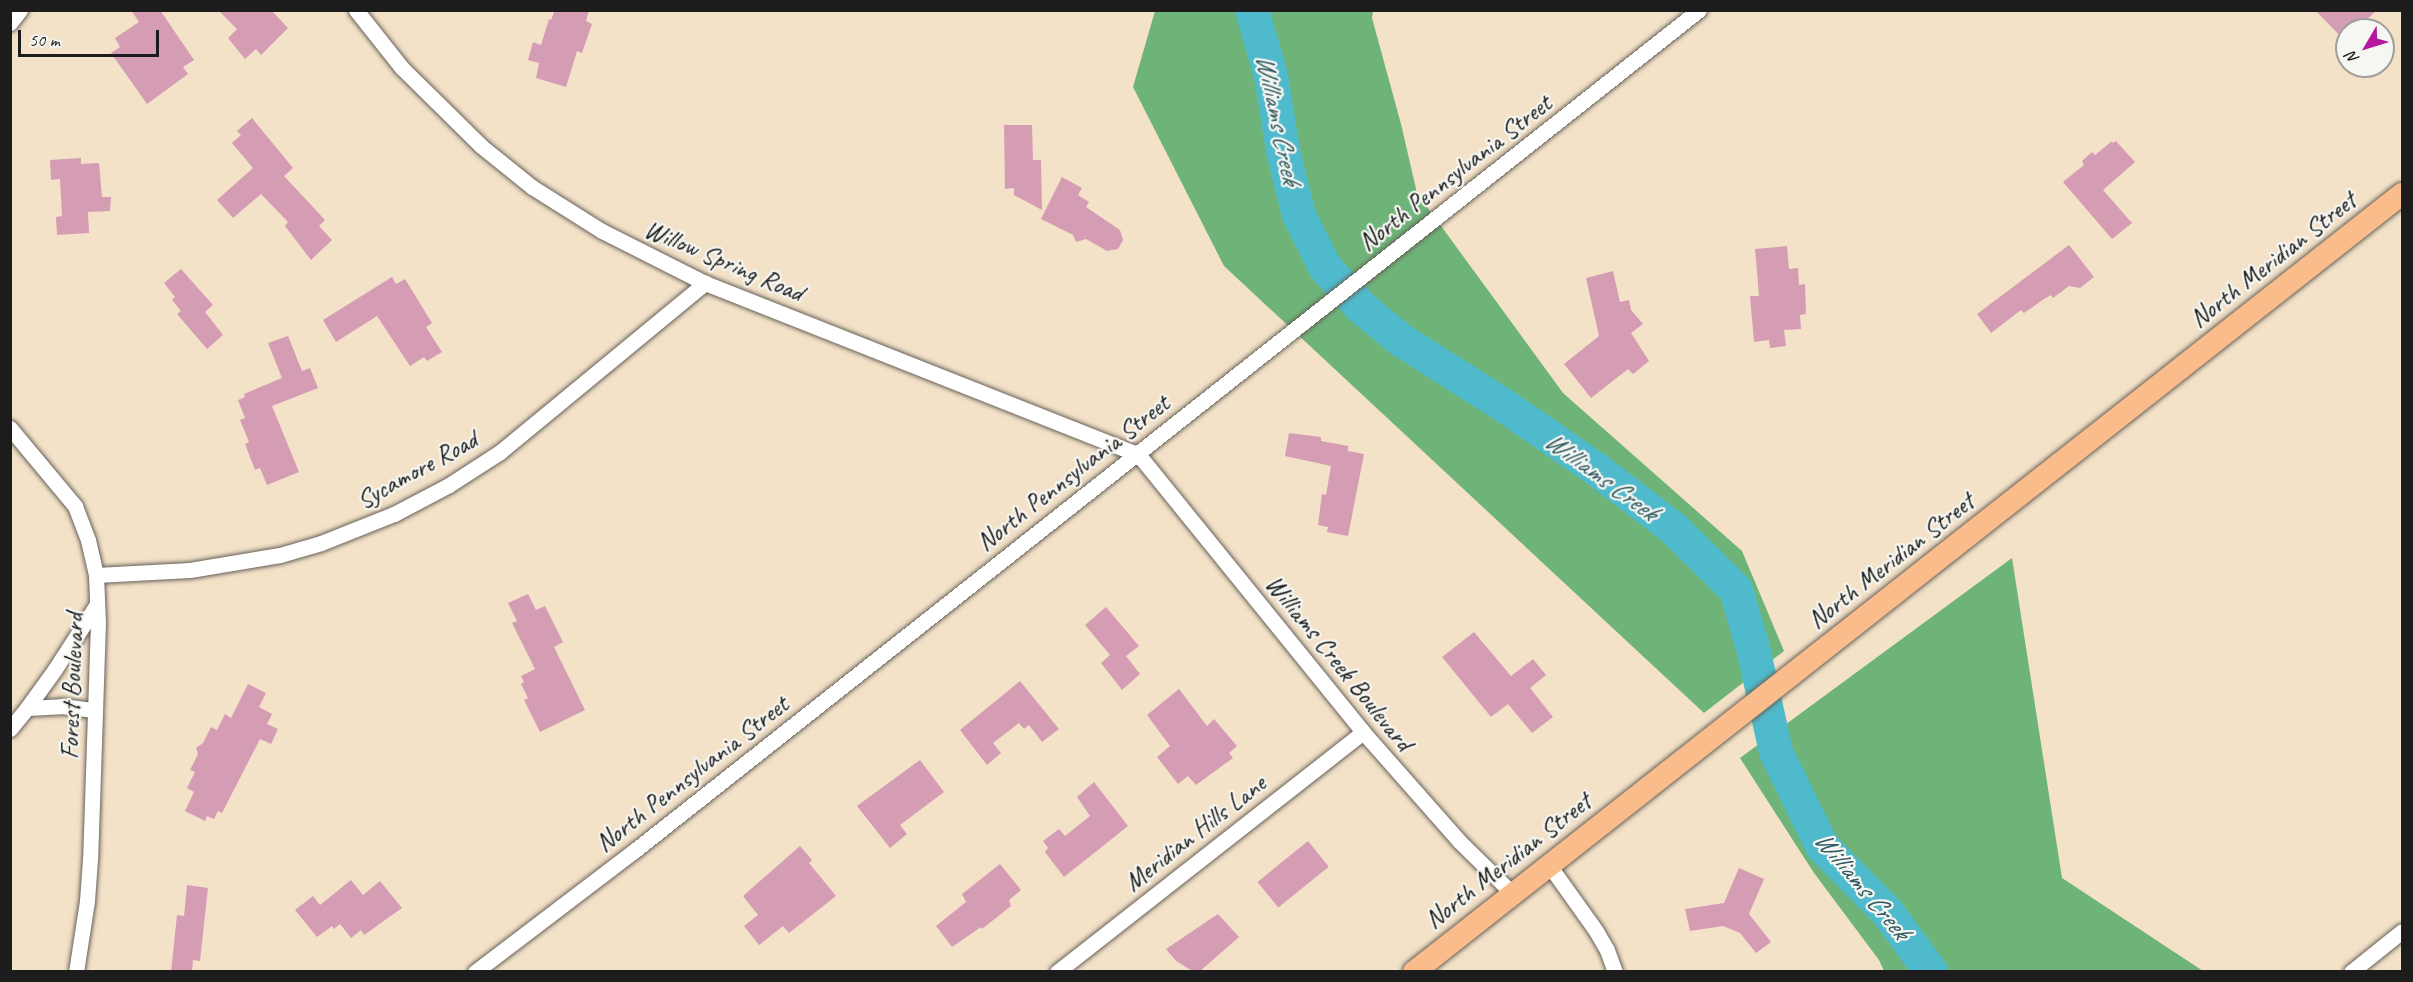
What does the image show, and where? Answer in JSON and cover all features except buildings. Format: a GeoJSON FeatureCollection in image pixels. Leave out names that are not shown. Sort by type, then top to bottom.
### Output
{"type":"FeatureCollection","features":[{"type":"Feature","properties":{"kind":"main road","name":"North Meridian Street"},"geometry":{"type":"LineString","coordinates":[[1414,972],[2403,194]]}},
{"type":"Feature","properties":{"kind":"street"},"geometry":{"type":"LineString","coordinates":[[10,23],[20,10]]}},
{"type":"Feature","properties":{"kind":"street","name":"Willow Spring Road"},"geometry":{"type":"LineString","coordinates":[[356,10],[376,39],[435,102],[481,146],[524,180],[602,231],[705,283],[1138,454]]}},
{"type":"Feature","properties":{"kind":"street","name":"North Pennsylvania Street"},"geometry":{"type":"LineString","coordinates":[[475,972],[634,851],[1699,10]]}},
{"type":"Feature","properties":{"kind":"street","name":"Sycamore Road"},"geometry":{"type":"LineString","coordinates":[[96,575],[190,570],[280,555],[343,535],[394,514],[449,485],[500,452],[705,283]]}},
{"type":"Feature","properties":{"kind":"street","name":"Forest Boulevard"},"geometry":{"type":"LineString","coordinates":[[10,428],[75,506],[88,540],[96,575],[98,601],[96,710],[87,901],[76,972]]}},
{"type":"Feature","properties":{"kind":"street","name":"Williams Creek Boulevard"},"geometry":{"type":"LineString","coordinates":[[1138,454],[1363,732],[1459,841],[1513,894]]}},
{"type":"Feature","properties":{"kind":"street"},"geometry":{"type":"LineString","coordinates":[[10,729],[56,669],[98,601]]}},
{"type":"Feature","properties":{"kind":"street"},"geometry":{"type":"LineString","coordinates":[[27,708],[61,706],[96,710]]}},
{"type":"Feature","properties":{"kind":"street","name":"Meridian Hills Lane"},"geometry":{"type":"LineString","coordinates":[[1057,972],[1363,732]]}},
{"type":"Feature","properties":{"kind":"street"},"geometry":{"type":"LineString","coordinates":[[1549,865],[1596,931],[1607,950],[1615,972]]}},
{"type":"Feature","properties":{"kind":"street"},"geometry":{"type":"LineString","coordinates":[[2351,972],[2403,931]]}},
{"type":"Feature","properties":{"kind":"green space"},"geometry":{"type":"Polygon","coordinates":[[[1155,11],[1373,11],[1372,18],[1417,193],[1563,393],[1742,551],[1784,651],[1704,713],[1224,266],[1133,87],[1155,11]]]}},
{"type":"Feature","properties":{"kind":"green space"},"geometry":{"type":"Polygon","coordinates":[[[2012,558],[2062,878],[2203,971],[1884,971],[1879,960],[1814,873],[1740,758],[2012,558]]]}},
{"type":"Feature","properties":{"kind":"waterway","name":"Williams Creek"},"geometry":{"type":"LineString","coordinates":[[1252,10],[1271,76],[1283,151],[1299,215],[1325,267],[1361,307],[1401,340],[1502,404],[1596,469],[1673,528],[1736,590],[1753,648],[1776,752],[1822,846],[1888,913],[1931,972]]}}]}
